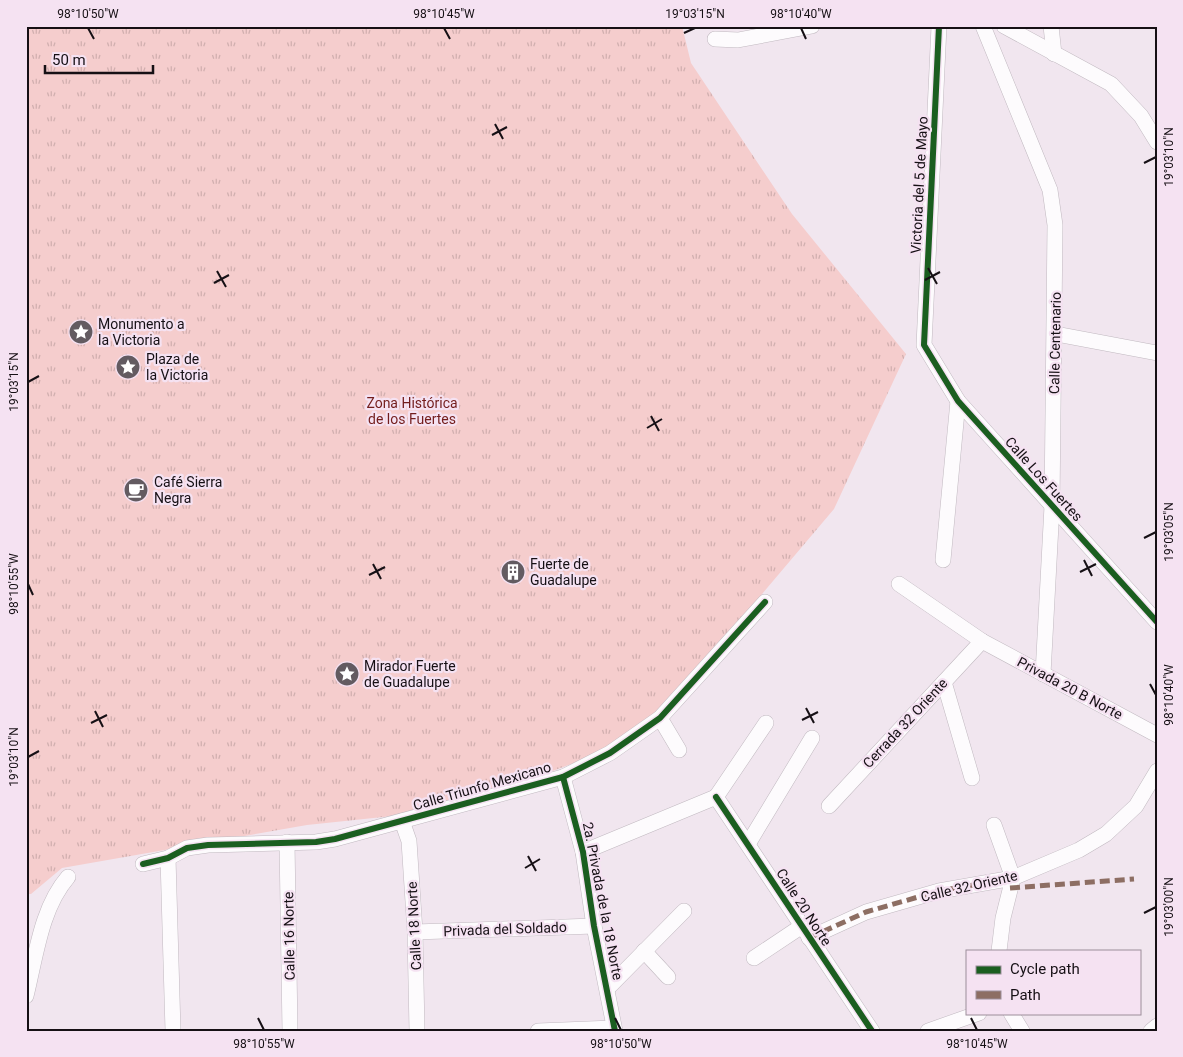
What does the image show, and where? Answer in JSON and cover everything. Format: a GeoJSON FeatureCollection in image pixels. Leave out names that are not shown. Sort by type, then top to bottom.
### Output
{"type":"FeatureCollection","features":[{"type":"Feature","properties":{"kind":"street"},"geometry":{"type":"LineString","coordinates":[[715,40],[738,40],[812,26]]}},
{"type":"Feature","properties":{"kind":"street","name":"Victoria del 5 de Mayo"},"geometry":{"type":"LineString","coordinates":[[924,345],[939,26]]}},
{"type":"Feature","properties":{"kind":"street","name":"Calle Centenario"},"geometry":{"type":"LineString","coordinates":[[983,26],[1050,190],[1055,226],[1056,334],[1052,506],[1043,674]]}},
{"type":"Feature","properties":{"kind":"street"},"geometry":{"type":"LineString","coordinates":[[1004,26],[1111,84],[1141,116],[1157,142]]}},
{"type":"Feature","properties":{"kind":"street"},"geometry":{"type":"LineString","coordinates":[[1051,26],[1054,54]]}},
{"type":"Feature","properties":{"kind":"street"},"geometry":{"type":"LineString","coordinates":[[1056,334],[1157,353]]}},
{"type":"Feature","properties":{"kind":"street","name":"Calle Los Fuertes"},"geometry":{"type":"LineString","coordinates":[[924,345],[958,401],[1157,622]]}},
{"type":"Feature","properties":{"kind":"street"},"geometry":{"type":"LineString","coordinates":[[943,560],[958,401]]}},
{"type":"Feature","properties":{"kind":"street","name":"Privada 20 B Norte"},"geometry":{"type":"LineString","coordinates":[[899,584],[982,642],[1157,735]]}},
{"type":"Feature","properties":{"kind":"street","name":"Calle Triunfo Mexicano"},"geometry":{"type":"LineString","coordinates":[[143,864],[168,858],[187,848],[208,845],[316,842],[402,822],[563,776],[610,754],[660,718],[765,602]]}},
{"type":"Feature","properties":{"kind":"street","name":"Cerrada 32 Oriente"},"geometry":{"type":"LineString","coordinates":[[829,806],[982,642]]}},
{"type":"Feature","properties":{"kind":"street"},"geometry":{"type":"LineString","coordinates":[[944,682],[972,778]]}},
{"type":"Feature","properties":{"kind":"street"},"geometry":{"type":"LineString","coordinates":[[660,718],[679,750]]}},
{"type":"Feature","properties":{"kind":"street"},"geometry":{"type":"LineString","coordinates":[[583,852],[716,797],[766,723]]}},
{"type":"Feature","properties":{"kind":"street"},"geometry":{"type":"LineString","coordinates":[[748,844],[812,738]]}},
{"type":"Feature","properties":{"kind":"street","name":"Calle 32 Oriente"},"geometry":{"type":"LineString","coordinates":[[754,958],[805,932],[939,891],[1013,878],[1079,850],[1106,834],[1136,806],[1157,771]]}},
{"type":"Feature","properties":{"kind":"street","name":"2a. Privada de la 18 Norte"},"geometry":{"type":"LineString","coordinates":[[563,776],[583,852],[594,926],[608,988],[614,1029]]}},
{"type":"Feature","properties":{"kind":"street","name":"Calle 20 Norte"},"geometry":{"type":"LineString","coordinates":[[716,797],[872,1031]]}},
{"type":"Feature","properties":{"kind":"street","name":"Calle 18 Norte"},"geometry":{"type":"LineString","coordinates":[[402,822],[408,841],[416,932],[417,1031]]}},
{"type":"Feature","properties":{"kind":"street"},"geometry":{"type":"LineString","coordinates":[[994,825],[1013,878],[1003,918],[999,950]]}},
{"type":"Feature","properties":{"kind":"street","name":"Calle 16 Norte"},"geometry":{"type":"LineString","coordinates":[[287,842],[290,1031]]}},
{"type":"Feature","properties":{"kind":"street"},"geometry":{"type":"LineString","coordinates":[[168,858],[173,1031]]}},
{"type":"Feature","properties":{"kind":"street"},"geometry":{"type":"LineString","coordinates":[[26,996],[48,908],[57,890],[68,877]]}},
{"type":"Feature","properties":{"kind":"street"},"geometry":{"type":"LineString","coordinates":[[608,988],[684,911]]}},
{"type":"Feature","properties":{"kind":"street","name":"Privada del Soldado"},"geometry":{"type":"LineString","coordinates":[[416,932],[594,926]]}},
{"type":"Feature","properties":{"kind":"street"},"geometry":{"type":"LineString","coordinates":[[644,951],[668,976]]}},
{"type":"Feature","properties":{"kind":"street"},"geometry":{"type":"LineString","coordinates":[[928,1031],[977,1014]]}},
{"type":"Feature","properties":{"kind":"street"},"geometry":{"type":"LineString","coordinates":[[1012,1014],[1022,1031]]}},
{"type":"Feature","properties":{"kind":"street"},"geometry":{"type":"LineString","coordinates":[[1151,1031],[1157,1026]]}},
{"type":"Feature","properties":{"kind":"street"},"geometry":{"type":"LineString","coordinates":[[538,1031],[614,1029]]}},
{"type":"Feature","properties":{"kind":"green space","name":"Zona Histórica de los Fuertes"},"geometry":{"type":"Polygon","coordinates":[[[26,26],[682,26],[691,63],[792,214],[906,354],[834,509],[663,711],[595,755],[513,786],[421,813],[307,825],[62,868],[31,894],[26,894],[26,26]]]}},
{"type":"Feature","properties":{"kind":"marked path"},"geometry":{"type":"LineString","coordinates":[[809,938],[866,912],[939,891],[1013,878]]}},
{"type":"Feature","properties":{"kind":"marked path"},"geometry":{"type":"LineString","coordinates":[[1010,888],[1134,879]]}},
{"type":"Feature","properties":{"kind":"cycle path"},"geometry":{"type":"LineString","coordinates":[[939,26],[924,345],[958,401],[1157,622]]}},
{"type":"Feature","properties":{"kind":"cycle path"},"geometry":{"type":"LineString","coordinates":[[143,864],[168,858],[187,848],[208,845],[316,842],[335,839],[563,777],[610,753],[660,718],[765,602]]}},
{"type":"Feature","properties":{"kind":"cycle path"},"geometry":{"type":"LineString","coordinates":[[563,777],[583,852],[594,926],[615,1031]]}},
{"type":"Feature","properties":{"kind":"cycle path"},"geometry":{"type":"LineString","coordinates":[[716,797],[872,1031]]}},
{"type":"Feature","properties":{"kind":"place","name":"Monumento a la Victoria"},"geometry":{"type":"Point","coordinates":[81,332]}},
{"type":"Feature","properties":{"kind":"place","name":"Plaza de la Victoria"},"geometry":{"type":"Point","coordinates":[128,367]}},
{"type":"Feature","properties":{"kind":"place","name":"Café Sierra Negra"},"geometry":{"type":"Point","coordinates":[136,490]}},
{"type":"Feature","properties":{"kind":"place","name":"Fuerte de Guadalupe"},"geometry":{"type":"Point","coordinates":[513,572]}},
{"type":"Feature","properties":{"kind":"place","name":"Mirador Fuerte de Guadalupe"},"geometry":{"type":"Point","coordinates":[347,674]}}]}
